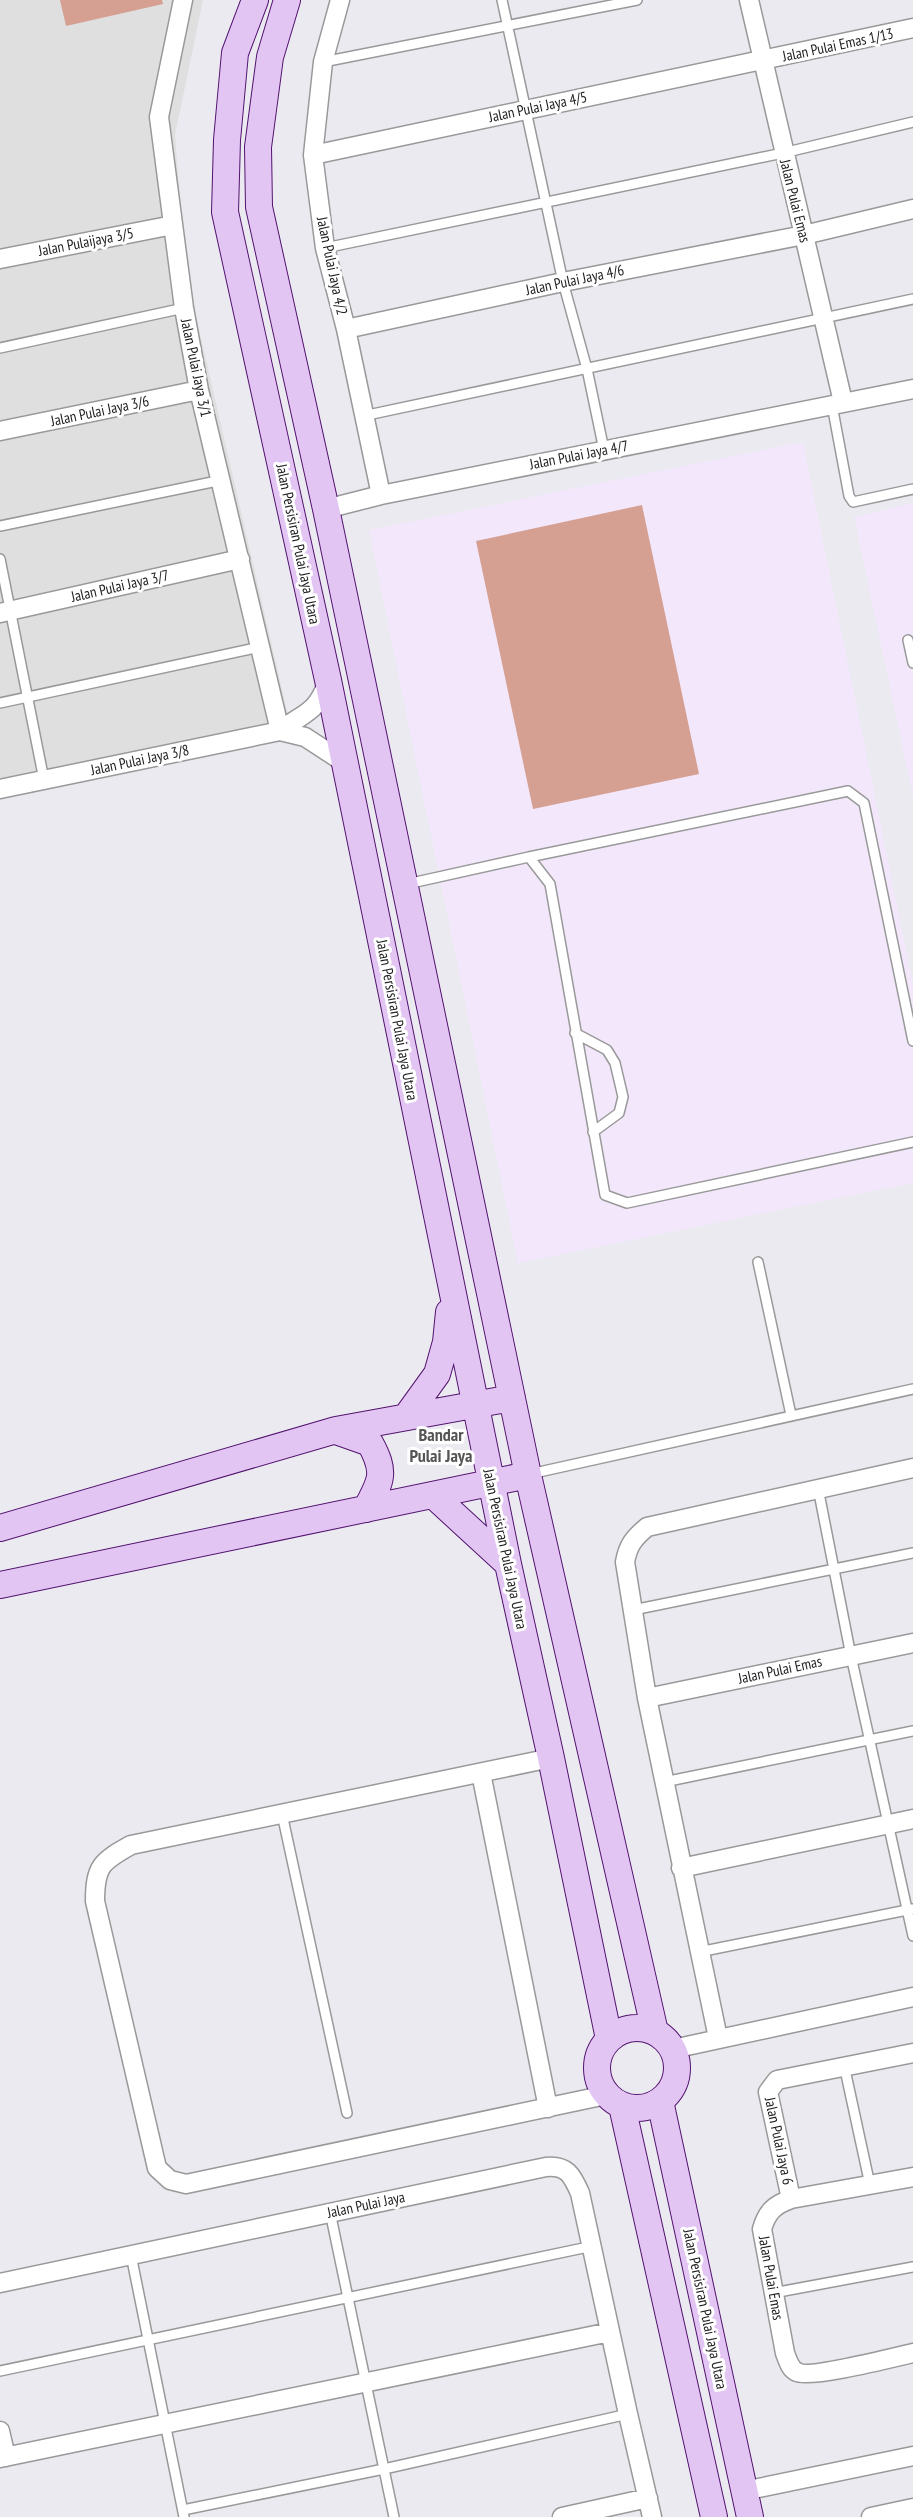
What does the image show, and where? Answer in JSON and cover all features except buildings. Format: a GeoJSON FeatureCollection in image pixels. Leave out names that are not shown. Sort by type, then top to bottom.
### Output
{"type":"FeatureCollection","features":[{"type":"Feature","properties":{"kind":"main road","name":"Jalan Persisiran Pulai Jaya Utara"},"geometry":{"type":"LineString","coordinates":[[255,0],[235,53],[227,140],[225,212],[328,680],[475,1405],[609,2039]]}},
{"type":"Feature","properties":{"kind":"main road"},"geometry":{"type":"LineString","coordinates":[[287,0],[270,57],[258,147],[259,207],[326,508],[528,1475],[664,2040],[676,2058],[676,2077],[673,2087],[660,2102],[638,2109],[614,2100],[601,2088],[596,2071],[599,2054],[615,2034],[631,2028],[664,2040]]}},
{"type":"Feature","properties":{"kind":"main road"},"geometry":{"type":"LineString","coordinates":[[406,1417],[437,1374],[446,1342],[451,1286]]}},
{"type":"Feature","properties":{"kind":"main road"},"geometry":{"type":"LineString","coordinates":[[0,1528],[336,1430],[512,1398]]}},
{"type":"Feature","properties":{"kind":"main road"},"geometry":{"type":"LineString","coordinates":[[336,1430],[370,1443],[381,1464],[377,1488],[366,1509]]}},
{"type":"Feature","properties":{"kind":"main road"},"geometry":{"type":"LineString","coordinates":[[0,1585],[528,1475]]}},
{"type":"Feature","properties":{"kind":"main road"},"geometry":{"type":"LineString","coordinates":[[433,1495],[508,1564]]}},
{"type":"Feature","properties":{"kind":"main road"},"geometry":{"type":"LineString","coordinates":[[614,2100],[714,2517]]}},
{"type":"Feature","properties":{"kind":"main road","name":"Jalan Persisiran Pulai Jaya Utara"},"geometry":{"type":"LineString","coordinates":[[660,2102],[750,2517]]}},
{"type":"Feature","properties":{"kind":"street","name":"Jalan Pulai Jaya 3/1"},"geometry":{"type":"LineString","coordinates":[[183,0],[159,117],[184,308],[199,390],[280,731]]}},
{"type":"Feature","properties":{"kind":"street","name":"Jalan Pulai Jaya 4/2"},"geometry":{"type":"LineString","coordinates":[[340,0],[323,62],[313,155],[325,248],[346,329],[381,495]]}},
{"type":"Feature","properties":{"kind":"street","name":"Jalan Pulai Emas"},"geometry":{"type":"LineString","coordinates":[[749,0],[783,153],[824,319],[838,404]]}},
{"type":"Feature","properties":{"kind":"street","name":"Jalan Pulai Emas 1/13"},"geometry":{"type":"LineString","coordinates":[[763,61],[913,28]]}},
{"type":"Feature","properties":{"kind":"street","name":"Jalan Pulai Jaya 4/5"},"geometry":{"type":"LineString","coordinates":[[313,155],[763,61]]}},
{"type":"Feature","properties":{"kind":"street","name":"Jalan Pulai Jaya 4/6"},"geometry":{"type":"LineString","coordinates":[[346,329],[563,282],[804,234],[913,209]]}},
{"type":"Feature","properties":{"kind":"street","name":"Jalan Pulaijaya 3/5"},"geometry":{"type":"LineString","coordinates":[[0,259],[173,225]]}},
{"type":"Feature","properties":{"kind":"street","name":"Jalan Pulai Jaya 4/7"},"geometry":{"type":"LineString","coordinates":[[326,508],[381,495],[913,389]]}},
{"type":"Feature","properties":{"kind":"street","name":"Jalan Pulai Jaya 3/6"},"geometry":{"type":"LineString","coordinates":[[0,431],[199,390]]}},
{"type":"Feature","properties":{"kind":"street","name":"Jalan Pulai Jaya 3/7"},"geometry":{"type":"LineString","coordinates":[[5,612],[240,559]]}},
{"type":"Feature","properties":{"kind":"street"},"geometry":{"type":"LineString","coordinates":[[280,731],[313,710],[321,700],[328,680]]}},
{"type":"Feature","properties":{"kind":"street"},"geometry":{"type":"LineString","coordinates":[[280,731],[305,737],[345,763]]}},
{"type":"Feature","properties":{"kind":"street","name":"Jalan Pulai Jaya 3/8"},"geometry":{"type":"LineString","coordinates":[[0,789],[280,731]]}},
{"type":"Feature","properties":{"kind":"street"},"geometry":{"type":"LineString","coordinates":[[718,2038],[647,1698],[625,1562],[627,1549],[633,1539],[647,1527],[913,1467]]}},
{"type":"Feature","properties":{"kind":"street","name":"Jalan Pulai Emas"},"geometry":{"type":"LineString","coordinates":[[647,1698],[913,1643]]}},
{"type":"Feature","properties":{"kind":"street"},"geometry":{"type":"LineString","coordinates":[[551,1758],[131,1845],[108,1858],[95,1877],[95,1901],[157,2168],[170,2180],[186,2184],[548,2108],[614,2100]]}},
{"type":"Feature","properties":{"kind":"street"},"geometry":{"type":"LineString","coordinates":[[481,1773],[548,2108]]}},
{"type":"Feature","properties":{"kind":"street"},"geometry":{"type":"LineString","coordinates":[[681,1868],[913,1819]]}},
{"type":"Feature","properties":{"kind":"street"},"geometry":{"type":"LineString","coordinates":[[664,2040],[718,2038],[913,1997]]}},
{"type":"Feature","properties":{"kind":"street"},"geometry":{"type":"LineString","coordinates":[[844,2065],[913,2053]]}},
{"type":"Feature","properties":{"kind":"street","name":"Jalan Pulai Jaya 6"},"geometry":{"type":"LineString","coordinates":[[791,2199],[768,2092],[777,2080],[844,2065]]}},
{"type":"Feature","properties":{"kind":"street","name":"Jalan Pulai Jaya"},"geometry":{"type":"LineString","coordinates":[[0,2283],[555,2166],[566,2169],[573,2175],[580,2193],[627,2414],[652,2517]]}},
{"type":"Feature","properties":{"kind":"street","name":"Jalan Pulai Emas"},"geometry":{"type":"LineString","coordinates":[[913,2177],[791,2199],[773,2206],[766,2215],[762,2229],[785,2353],[795,2372],[802,2374],[821,2372],[913,2354]]}},
{"type":"Feature","properties":{"kind":"street"},"geometry":{"type":"LineString","coordinates":[[0,2431],[3,2458],[166,2422],[610,2332]]}},
{"type":"Feature","properties":{"kind":"street"},"geometry":{"type":"LineString","coordinates":[[744,2491],[913,2456]]}},
{"type":"Feature","properties":{"kind":"street"},"geometry":{"type":"LineString","coordinates":[[562,2517],[648,2498]]}},
{"type":"Feature","properties":{"kind":"street"},"geometry":{"type":"LineString","coordinates":[[871,2517],[913,2508]]}},
{"type":"Feature","properties":{"kind":"lane"},"geometry":{"type":"LineString","coordinates":[[502,0],[563,282],[604,450]]}},
{"type":"Feature","properties":{"kind":"lane"},"geometry":{"type":"LineString","coordinates":[[323,62],[637,0]]}},
{"type":"Feature","properties":{"kind":"lane"},"geometry":{"type":"LineString","coordinates":[[325,248],[783,153],[913,122]]}},
{"type":"Feature","properties":{"kind":"lane"},"geometry":{"type":"LineString","coordinates":[[363,416],[913,299]]}},
{"type":"Feature","properties":{"kind":"lane"},"geometry":{"type":"LineString","coordinates":[[0,348],[184,308]]}},
{"type":"Feature","properties":{"kind":"lane"},"geometry":{"type":"LineString","coordinates":[[838,404],[849,496],[853,501],[913,489]]}},
{"type":"Feature","properties":{"kind":"lane"},"geometry":{"type":"LineString","coordinates":[[0,526],[222,480]]}},
{"type":"Feature","properties":{"kind":"lane"},"geometry":{"type":"LineString","coordinates":[[0,559],[5,612],[27,698],[44,780]]}},
{"type":"Feature","properties":{"kind":"lane"},"geometry":{"type":"LineString","coordinates":[[908,640],[913,663]]}},
{"type":"Feature","properties":{"kind":"lane"},"geometry":{"type":"LineString","coordinates":[[0,703],[260,647]]}},
{"type":"Feature","properties":{"kind":"lane"},"geometry":{"type":"LineString","coordinates":[[405,885],[848,791],[864,803],[913,1041]]}},
{"type":"Feature","properties":{"kind":"lane"},"geometry":{"type":"LineString","coordinates":[[529,857],[550,884],[605,1195],[627,1203],[913,1142]]}},
{"type":"Feature","properties":{"kind":"lane"},"geometry":{"type":"LineString","coordinates":[[575,1033],[607,1050],[615,1063],[623,1097],[620,1113],[593,1132]]}},
{"type":"Feature","properties":{"kind":"lane"},"geometry":{"type":"LineString","coordinates":[[758,1262],[791,1415]]}},
{"type":"Feature","properties":{"kind":"lane"},"geometry":{"type":"LineString","coordinates":[[528,1475],[913,1389]]}},
{"type":"Feature","properties":{"kind":"lane"},"geometry":{"type":"LineString","coordinates":[[818,1488],[851,1656],[888,1824],[910,1910],[913,1936]]}},
{"type":"Feature","properties":{"kind":"lane"},"geometry":{"type":"LineString","coordinates":[[633,1610],[913,1553]]}},
{"type":"Feature","properties":{"kind":"lane"},"geometry":{"type":"LineString","coordinates":[[664,1782],[913,1731]]}},
{"type":"Feature","properties":{"kind":"lane"},"geometry":{"type":"LineString","coordinates":[[282,1814],[348,2113]]}},
{"type":"Feature","properties":{"kind":"lane"},"geometry":{"type":"LineString","coordinates":[[699,1952],[910,1910]]}},
{"type":"Feature","properties":{"kind":"lane"},"geometry":{"type":"LineString","coordinates":[[844,2065],[870,2185]]}},
{"type":"Feature","properties":{"kind":"lane"},"geometry":{"type":"LineString","coordinates":[[330,2212],[394,2517]]}},
{"type":"Feature","properties":{"kind":"lane"},"geometry":{"type":"LineString","coordinates":[[0,2371],[593,2246]]}},
{"type":"Feature","properties":{"kind":"lane"},"geometry":{"type":"LineString","coordinates":[[131,2255],[183,2514],[627,2414]]}},
{"type":"Feature","properties":{"kind":"lane"},"geometry":{"type":"LineString","coordinates":[[773,2293],[913,2267]]}},
{"type":"Feature","properties":{"kind":"shaded area"},"geometry":{"type":"Polygon","coordinates":[[[0,0],[203,0],[175,135],[186,273],[290,724],[289,735],[0,798],[0,0]]]}},
{"type":"Feature","properties":{"kind":"shaded area"},"geometry":{"type":"Polygon","coordinates":[[[60,0],[162,0],[163,4],[66,26],[60,0]]]}},
{"type":"Feature","properties":{"kind":"shaded area"},"geometry":{"type":"Polygon","coordinates":[[[803,442],[913,985],[913,1183],[518,1263],[369,530],[803,442]]]}},
{"type":"Feature","properties":{"kind":"shaded area"},"geometry":{"type":"Polygon","coordinates":[[[913,503],[913,796],[854,517],[913,503]]]}},
{"type":"Feature","properties":{"kind":"shaded area"},"geometry":{"type":"Polygon","coordinates":[[[642,505],[699,774],[533,809],[476,541],[642,505]]]}},
{"type":"Feature","properties":{"kind":"district","name":"Bandar Pulai Jaya"},"geometry":{"type":"Point","coordinates":[441,1445]}}]}
